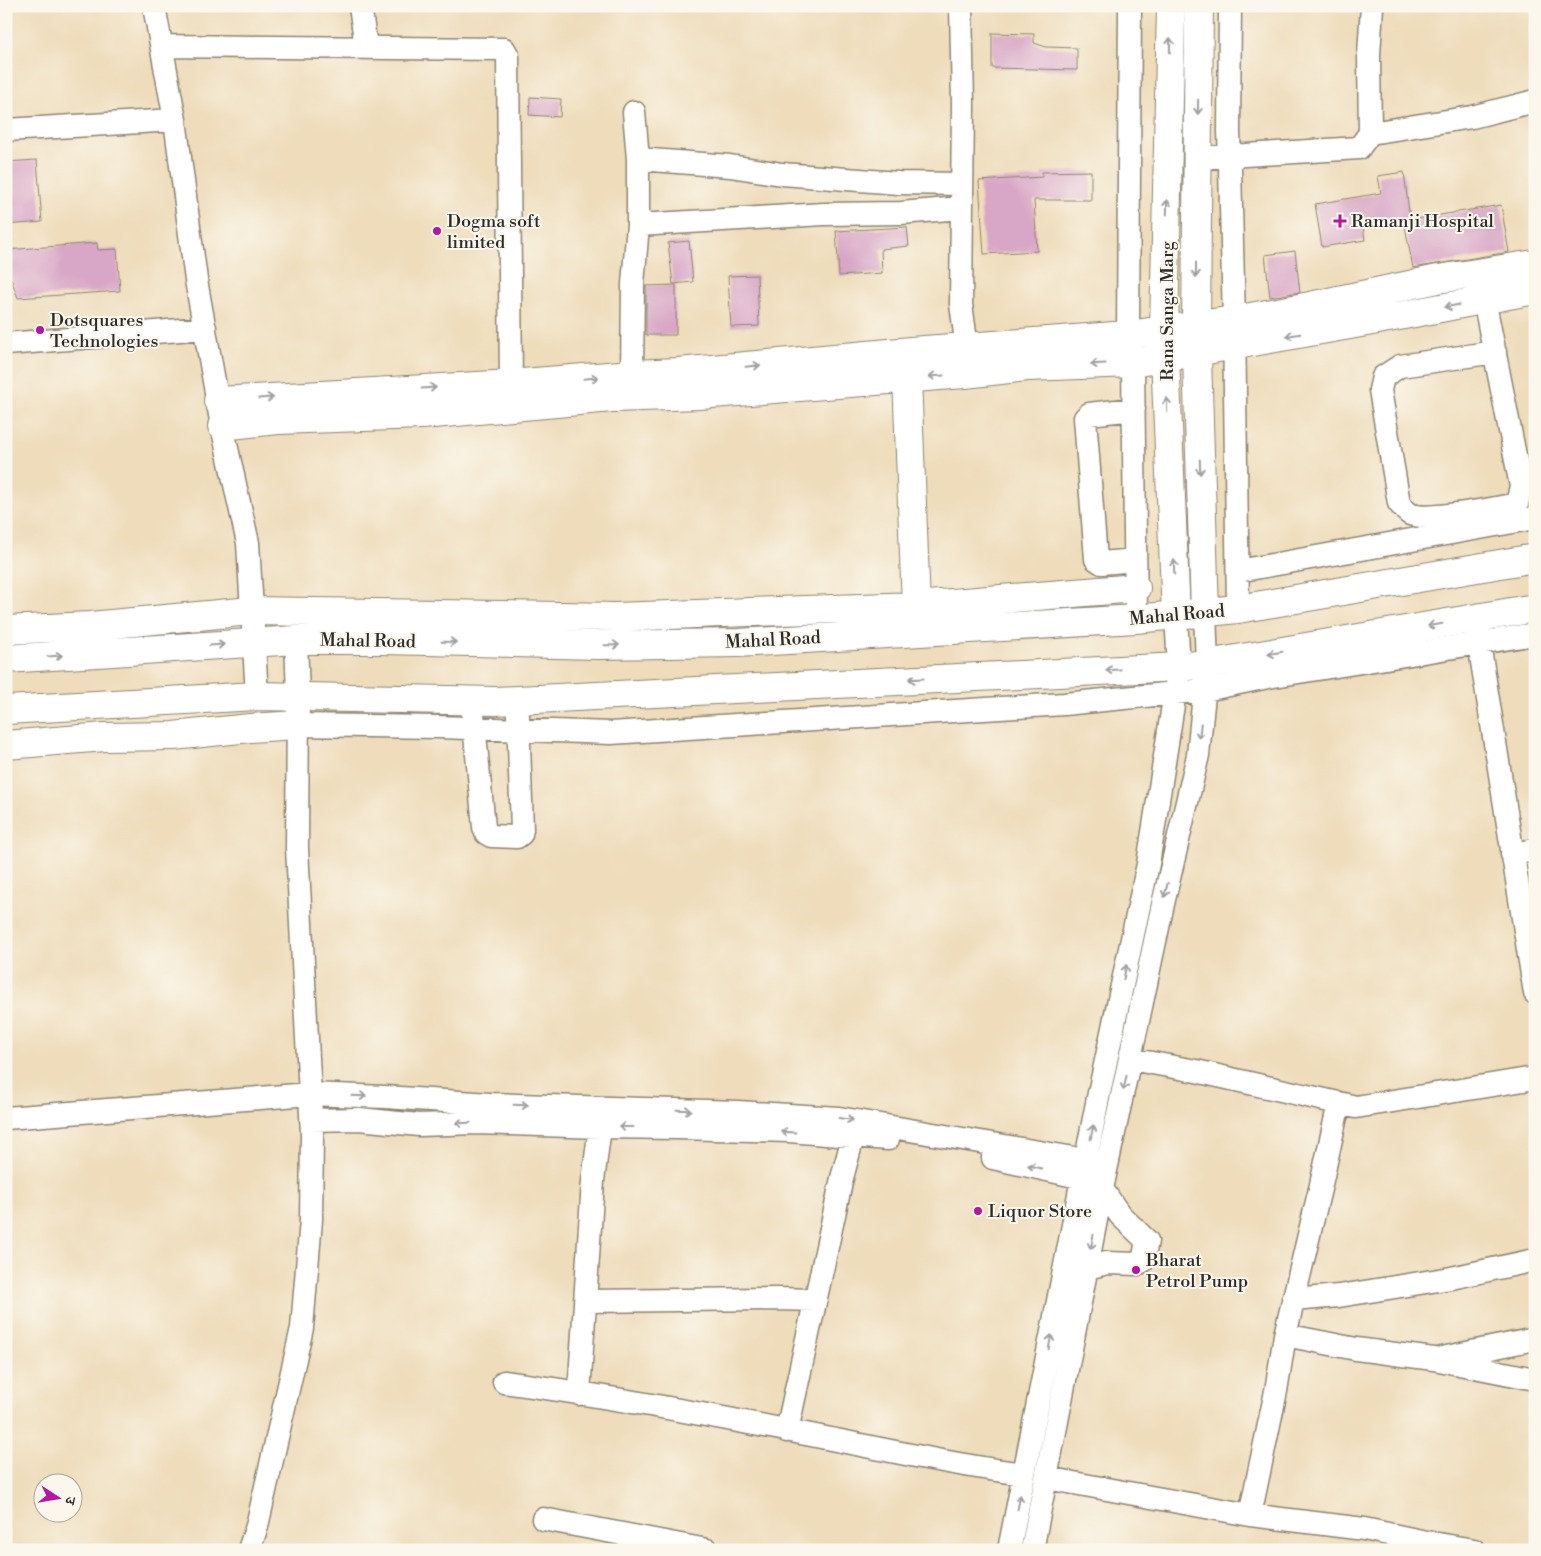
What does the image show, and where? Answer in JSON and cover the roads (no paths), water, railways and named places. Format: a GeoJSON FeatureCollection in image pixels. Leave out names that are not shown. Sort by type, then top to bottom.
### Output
{"type":"FeatureCollection","features":[{"type":"Feature","properties":{"kind":"main road","name":"Rana Sanga Marg"},"geometry":{"type":"LineString","coordinates":[[1171,6],[1165,344],[1176,616]]}},
{"type":"Feature","properties":{"kind":"main road","name":"Rana Sanga Marg"},"geometry":{"type":"LineString","coordinates":[[1199,6],[1196,338],[1205,613]]}},
{"type":"Feature","properties":{"kind":"main road"},"geometry":{"type":"LineString","coordinates":[[1234,332],[1319,304],[1438,278],[1535,264]]}},
{"type":"Feature","properties":{"kind":"main road"},"geometry":{"type":"LineString","coordinates":[[220,414],[278,420],[422,415],[612,398],[700,395],[965,374],[1027,367],[1133,363],[1165,344],[1196,338],[1234,332],[1378,320],[1535,290]]}},
{"type":"Feature","properties":{"kind":"main road"},"geometry":{"type":"LineString","coordinates":[[220,414],[511,384],[1128,335],[1165,344]]}},
{"type":"Feature","properties":{"kind":"main road"},"geometry":{"type":"LineString","coordinates":[[907,378],[916,606]]}},
{"type":"Feature","properties":{"kind":"main road","name":"Mahal Road"},"geometry":{"type":"LineString","coordinates":[[6,659],[296,640],[597,645],[738,643],[1136,620],[1238,609],[1535,558]]}},
{"type":"Feature","properties":{"kind":"main road"},"geometry":{"type":"LineString","coordinates":[[6,630],[90,626],[251,611],[616,617],[775,612],[916,606],[1136,588]]}},
{"type":"Feature","properties":{"kind":"main road"},"geometry":{"type":"LineString","coordinates":[[6,710],[257,696],[472,701],[519,700],[957,678],[1177,680],[1206,677],[1478,631],[1535,608]]}},
{"type":"Feature","properties":{"kind":"main road"},"geometry":{"type":"LineString","coordinates":[[775,612],[776,641]]}},
{"type":"Feature","properties":{"kind":"main road"},"geometry":{"type":"LineString","coordinates":[[6,745],[105,737],[173,736],[297,725]]}},
{"type":"Feature","properties":{"kind":"street"},"geometry":{"type":"LineString","coordinates":[[154,6],[175,120],[196,280],[220,414],[248,543],[257,696]]}},
{"type":"Feature","properties":{"kind":"street"},"geometry":{"type":"LineString","coordinates":[[360,6],[366,46]]}},
{"type":"Feature","properties":{"kind":"street"},"geometry":{"type":"LineString","coordinates":[[961,6],[963,104],[961,304],[967,348]]}},
{"type":"Feature","properties":{"kind":"street"},"geometry":{"type":"LineString","coordinates":[[1130,6],[1128,335],[1133,363],[1136,620]]}},
{"type":"Feature","properties":{"kind":"street"},"geometry":{"type":"LineString","coordinates":[[1230,6],[1230,156],[1238,609]]}},
{"type":"Feature","properties":{"kind":"street"},"geometry":{"type":"LineString","coordinates":[[1197,158],[1358,148],[1370,133],[1372,6]]}},
{"type":"Feature","properties":{"kind":"street"},"geometry":{"type":"LineString","coordinates":[[162,46],[366,46],[504,49],[508,56],[511,384]]}},
{"type":"Feature","properties":{"kind":"street"},"geometry":{"type":"LineString","coordinates":[[1370,133],[1472,118],[1535,101]]}},
{"type":"Feature","properties":{"kind":"street"},"geometry":{"type":"LineString","coordinates":[[632,374],[633,284],[638,225],[638,159],[634,112]]}},
{"type":"Feature","properties":{"kind":"street"},"geometry":{"type":"LineString","coordinates":[[6,130],[175,120]]}},
{"type":"Feature","properties":{"kind":"street"},"geometry":{"type":"LineString","coordinates":[[638,159],[730,166],[782,174],[898,182],[961,184]]}},
{"type":"Feature","properties":{"kind":"street"},"geometry":{"type":"LineString","coordinates":[[638,225],[824,214],[901,213],[961,208]]}},
{"type":"Feature","properties":{"kind":"street"},"geometry":{"type":"LineString","coordinates":[[1484,299],[1521,486],[1524,515]]}},
{"type":"Feature","properties":{"kind":"street"},"geometry":{"type":"LineString","coordinates":[[6,344],[205,328]]}},
{"type":"Feature","properties":{"kind":"street"},"geometry":{"type":"LineString","coordinates":[[1495,352],[1400,366],[1383,377],[1380,390],[1399,503],[1410,514],[1428,517],[1495,508],[1524,515]]}},
{"type":"Feature","properties":{"kind":"street"},"geometry":{"type":"LineString","coordinates":[[1134,409],[1090,414],[1085,418],[1096,559],[1102,563],[1135,560]]}},
{"type":"Feature","properties":{"kind":"street"},"geometry":{"type":"LineString","coordinates":[[1238,571],[1524,515]]}},
{"type":"Feature","properties":{"kind":"street"},"geometry":{"type":"LineString","coordinates":[[1009,1550],[1035,1476],[1087,1268],[1163,904],[1198,755],[1206,677],[1205,613]]}},
{"type":"Feature","properties":{"kind":"street"},"geometry":{"type":"LineString","coordinates":[[1032,1550],[1035,1476],[1084,1169],[1148,864],[1177,680],[1176,616]]}},
{"type":"Feature","properties":{"kind":"street"},"geometry":{"type":"LineString","coordinates":[[1535,634],[1478,631],[1535,993]]}},
{"type":"Feature","properties":{"kind":"street"},"geometry":{"type":"LineString","coordinates":[[249,1550],[257,1526],[302,1328],[311,1220],[311,1120],[297,848],[298,696],[296,640]]}},
{"type":"Feature","properties":{"kind":"street"},"geometry":{"type":"LineString","coordinates":[[957,678],[959,710]]}},
{"type":"Feature","properties":{"kind":"street"},"geometry":{"type":"LineString","coordinates":[[297,725],[611,733],[1064,704],[1177,680]]}},
{"type":"Feature","properties":{"kind":"street"},"geometry":{"type":"LineString","coordinates":[[472,701],[484,827],[486,833],[491,836],[517,837],[521,834],[522,828],[517,730],[519,700]]}},
{"type":"Feature","properties":{"kind":"street"},"geometry":{"type":"LineString","coordinates":[[1512,854],[1535,850]]}},
{"type":"Feature","properties":{"kind":"street"},"geometry":{"type":"LineString","coordinates":[[1130,1059],[1196,1070],[1356,1107],[1535,1078]]}},
{"type":"Feature","properties":{"kind":"street"},"geometry":{"type":"LineString","coordinates":[[6,1118],[310,1094],[490,1104],[738,1112],[839,1118],[1084,1169]]}},
{"type":"Feature","properties":{"kind":"street"},"geometry":{"type":"LineString","coordinates":[[1250,1515],[1276,1391],[1285,1335],[1304,1260],[1339,1103]]}},
{"type":"Feature","properties":{"kind":"street"},"geometry":{"type":"LineString","coordinates":[[311,1120],[359,1119],[419,1125],[476,1123],[789,1131],[911,1141],[1084,1169]]}},
{"type":"Feature","properties":{"kind":"street"},"geometry":{"type":"LineString","coordinates":[[579,1394],[593,1181],[600,1127]]}},
{"type":"Feature","properties":{"kind":"street"},"geometry":{"type":"LineString","coordinates":[[787,1431],[853,1137]]}},
{"type":"Feature","properties":{"kind":"street"},"geometry":{"type":"LineString","coordinates":[[1087,1268],[1107,1263],[1137,1264],[1143,1261],[1146,1254],[1147,1241],[1120,1215],[1102,1189]]}},
{"type":"Feature","properties":{"kind":"street"},"geometry":{"type":"LineString","coordinates":[[1293,1300],[1338,1296],[1451,1278],[1535,1260]]}},
{"type":"Feature","properties":{"kind":"street"},"geometry":{"type":"LineString","coordinates":[[586,1302],[815,1300]]}},
{"type":"Feature","properties":{"kind":"street"},"geometry":{"type":"LineString","coordinates":[[1285,1335],[1356,1349],[1434,1359],[1535,1379]]}},
{"type":"Feature","properties":{"kind":"street"},"geometry":{"type":"LineString","coordinates":[[1434,1359],[1535,1339]]}},
{"type":"Feature","properties":{"kind":"street"},"geometry":{"type":"LineString","coordinates":[[504,1382],[787,1431],[962,1466],[1035,1476],[1250,1515],[1364,1529],[1474,1550]]}},
{"type":"Feature","properties":{"kind":"street"},"geometry":{"type":"LineString","coordinates":[[543,1519],[707,1550]]}},
{"type":"Feature","properties":{"kind":"place","name":"Ramanji Hospital"},"geometry":{"type":"Point","coordinates":[1340,221]}},
{"type":"Feature","properties":{"kind":"place","name":"Dogma soft limited"},"geometry":{"type":"Point","coordinates":[437,231]}},
{"type":"Feature","properties":{"kind":"place","name":"Dotsquares Technologies"},"geometry":{"type":"Point","coordinates":[40,330]}},
{"type":"Feature","properties":{"kind":"place","name":"Liquor Store"},"geometry":{"type":"Point","coordinates":[978,1211]}},
{"type":"Feature","properties":{"kind":"place","name":"Bharat Petrol Pump"},"geometry":{"type":"Point","coordinates":[1136,1270]}}]}
